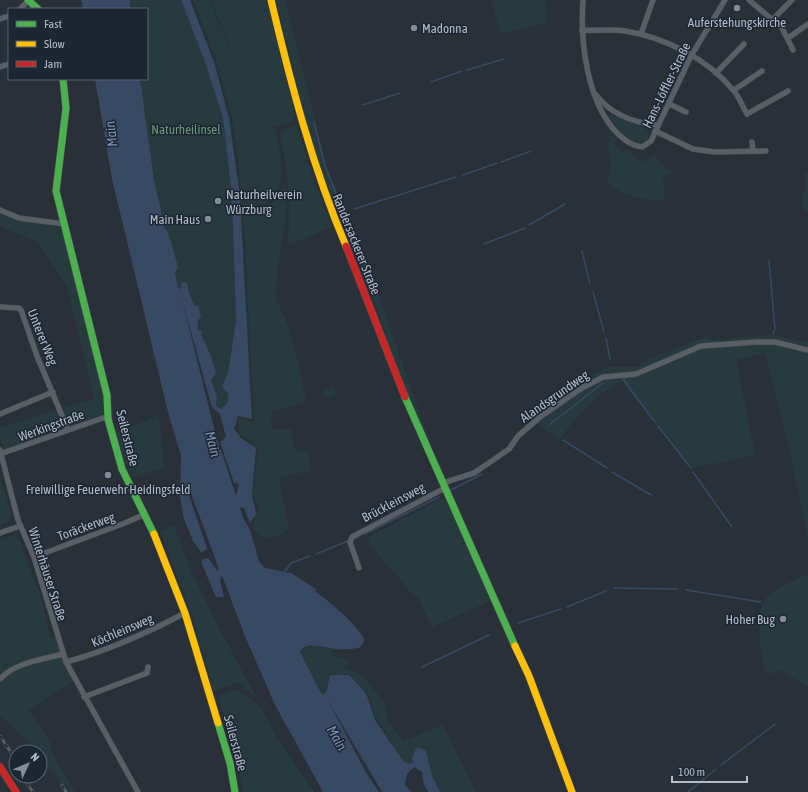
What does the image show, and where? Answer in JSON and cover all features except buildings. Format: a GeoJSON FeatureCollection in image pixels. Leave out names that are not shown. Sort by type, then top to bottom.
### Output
{"type":"FeatureCollection","features":[{"type":"Feature","properties":{"kind":"main road"},"geometry":{"type":"LineString","coordinates":[[29,0],[37,8]]}},
{"type":"Feature","properties":{"kind":"main road","name":"Randersackerer Straße"},"geometry":{"type":"LineString","coordinates":[[271,0],[298,111],[326,200],[346,247],[404,397],[529,676],[572,792]]}},
{"type":"Feature","properties":{"kind":"main road","name":"Seilerstraße"},"geometry":{"type":"LineString","coordinates":[[63,80],[67,103],[66,123],[58,165],[56,191],[107,395],[108,419],[122,469],[152,528],[185,613],[230,763],[235,792]]}},
{"type":"Feature","properties":{"kind":"main road"},"geometry":{"type":"LineString","coordinates":[[0,767],[16,792]]}},
{"type":"Feature","properties":{"kind":"street"},"geometry":{"type":"LineString","coordinates":[[21,8],[29,0]]}},
{"type":"Feature","properties":{"kind":"street"},"geometry":{"type":"LineString","coordinates":[[583,0],[582,30],[588,70],[604,117],[621,136],[634,145],[642,147],[648,144],[652,138],[650,128],[645,122]]}},
{"type":"Feature","properties":{"kind":"street"},"geometry":{"type":"LineString","coordinates":[[641,34],[654,0]]}},
{"type":"Feature","properties":{"kind":"street","name":"Hans-Löffler-Straße"},"geometry":{"type":"LineString","coordinates":[[652,138],[691,56],[725,0]]}},
{"type":"Feature","properties":{"kind":"street"},"geometry":{"type":"LineString","coordinates":[[749,0],[782,28],[794,50]]}},
{"type":"Feature","properties":{"kind":"street"},"geometry":{"type":"LineString","coordinates":[[772,20],[792,0]]}},
{"type":"Feature","properties":{"kind":"street"},"geometry":{"type":"LineString","coordinates":[[788,38],[808,24]]}},
{"type":"Feature","properties":{"kind":"street"},"geometry":{"type":"LineString","coordinates":[[582,30],[611,30],[641,34],[666,43],[691,56],[716,73],[734,90],[747,114],[788,91]]}},
{"type":"Feature","properties":{"kind":"street"},"geometry":{"type":"LineString","coordinates":[[716,73],[744,44]]}},
{"type":"Feature","properties":{"kind":"street"},"geometry":{"type":"LineString","coordinates":[[734,90],[762,71]]}},
{"type":"Feature","properties":{"kind":"street"},"geometry":{"type":"LineString","coordinates":[[595,92],[604,104],[613,112],[658,125]]}},
{"type":"Feature","properties":{"kind":"street"},"geometry":{"type":"LineString","coordinates":[[669,104],[686,112]]}},
{"type":"Feature","properties":{"kind":"street"},"geometry":{"type":"LineString","coordinates":[[655,131],[693,149],[715,152],[766,150]]}},
{"type":"Feature","properties":{"kind":"street"},"geometry":{"type":"LineString","coordinates":[[752,142],[753,150]]}},
{"type":"Feature","properties":{"kind":"street"},"geometry":{"type":"LineString","coordinates":[[0,210],[19,218],[64,224]]}},
{"type":"Feature","properties":{"kind":"street","name":"Unterer Weg"},"geometry":{"type":"LineString","coordinates":[[0,307],[19,308],[21,310],[37,356],[68,430]]}},
{"type":"Feature","properties":{"kind":"street","name":"Alandsgrundweg"},"geometry":{"type":"LineString","coordinates":[[444,485],[474,473],[496,458],[509,449],[518,436],[540,417],[582,388],[603,376],[636,374],[701,346],[775,342],[808,350]]}},
{"type":"Feature","properties":{"kind":"street"},"geometry":{"type":"LineString","coordinates":[[0,414],[53,392]]}},
{"type":"Feature","properties":{"kind":"street","name":"Werkingstraße"},"geometry":{"type":"LineString","coordinates":[[0,453],[103,418],[108,419]]}},
{"type":"Feature","properties":{"kind":"street","name":"Winterhäuser Straße"},"geometry":{"type":"LineString","coordinates":[[0,453],[20,526],[34,557],[66,662],[84,697],[138,792]]}},
{"type":"Feature","properties":{"kind":"street","name":"Brückleinsweg"},"geometry":{"type":"LineString","coordinates":[[359,568],[350,542],[352,537],[444,485]]}},
{"type":"Feature","properties":{"kind":"street","name":"Toräckerweg"},"geometry":{"type":"LineString","coordinates":[[34,557],[145,514]]}},
{"type":"Feature","properties":{"kind":"street"},"geometry":{"type":"LineString","coordinates":[[0,533],[20,526]]}},
{"type":"Feature","properties":{"kind":"street","name":"Köchleinsweg"},"geometry":{"type":"LineString","coordinates":[[66,662],[89,656],[155,629],[185,613]]}},
{"type":"Feature","properties":{"kind":"street"},"geometry":{"type":"LineString","coordinates":[[0,679],[8,671],[18,666],[63,654]]}},
{"type":"Feature","properties":{"kind":"street"},"geometry":{"type":"LineString","coordinates":[[84,697],[146,673],[148,667]]}},
{"type":"Feature","properties":{"kind":"green space","name":"Naturheilinsel"},"geometry":{"type":"Polygon","coordinates":[[[130,0],[181,0],[205,62],[223,118],[232,198],[236,321],[228,373],[222,387],[228,394],[228,402],[221,409],[216,406],[217,396],[211,380],[208,347],[198,331],[199,325],[197,313],[187,284],[181,289],[178,288],[175,273],[178,268],[177,263],[169,242],[158,199],[140,87],[140,80],[148,80],[148,8],[131,8],[130,0]]]}},
{"type":"Feature","properties":{"kind":"green space"},"geometry":{"type":"Polygon","coordinates":[[[193,0],[210,0],[222,31],[245,79],[223,31],[212,0],[267,0],[295,114],[292,122],[273,127],[276,131],[281,156],[282,171],[276,194],[268,203],[257,205],[251,176],[256,207],[262,210],[267,208],[273,202],[281,189],[285,186],[286,216],[277,274],[276,299],[288,325],[299,365],[306,402],[271,412],[272,429],[291,429],[295,451],[309,452],[311,471],[293,474],[279,479],[289,528],[280,535],[270,538],[260,535],[252,527],[259,509],[253,495],[258,448],[238,432],[239,418],[254,422],[243,208],[236,143],[232,118],[217,62],[193,0]]]}},
{"type":"Feature","properties":{"kind":"green space"},"geometry":{"type":"Polygon","coordinates":[[[276,0],[285,0],[327,167],[375,284],[431,445],[422,430],[407,396],[376,306],[321,170],[321,166],[319,167],[276,0]]]}},
{"type":"Feature","properties":{"kind":"green space"},"geometry":{"type":"Polygon","coordinates":[[[491,0],[545,0],[547,23],[501,34],[491,0]]]}},
{"type":"Feature","properties":{"kind":"green space"},"geometry":{"type":"Polygon","coordinates":[[[610,114],[644,126],[649,134],[648,140],[641,143],[631,140],[622,133],[609,116],[610,114]]]}},
{"type":"Feature","properties":{"kind":"green space"},"geometry":{"type":"Polygon","coordinates":[[[296,124],[312,174],[332,227],[288,245],[288,189],[280,135],[287,128],[296,124]]]}},
{"type":"Feature","properties":{"kind":"green space"},"geometry":{"type":"Polygon","coordinates":[[[609,134],[617,140],[614,144],[623,152],[626,149],[642,162],[655,155],[664,167],[672,171],[670,174],[664,175],[663,177],[665,198],[663,200],[648,200],[634,197],[619,191],[607,183],[611,166],[608,144],[609,134]]]}},
{"type":"Feature","properties":{"kind":"green space"},"geometry":{"type":"Polygon","coordinates":[[[804,173],[808,174],[808,213],[803,209],[802,198],[806,187],[804,173]]]}},
{"type":"Feature","properties":{"kind":"green space"},"geometry":{"type":"Polygon","coordinates":[[[0,213],[19,220],[62,228],[104,395],[103,418],[5,453],[0,437],[0,428],[94,398],[67,287],[38,242],[0,226],[0,213]]]}},
{"type":"Feature","properties":{"kind":"green space"},"geometry":{"type":"Polygon","coordinates":[[[769,335],[808,342],[808,538],[788,444],[765,353],[736,360],[755,454],[725,462],[698,466],[691,470],[622,382],[614,385],[596,398],[571,424],[559,440],[533,420],[584,380],[606,367],[638,367],[649,359],[707,336],[711,340],[769,335]]]}},
{"type":"Feature","properties":{"kind":"green space"},"geometry":{"type":"Polygon","coordinates":[[[334,387],[336,395],[326,398],[323,390],[334,387]]]}},
{"type":"Feature","properties":{"kind":"green space"},"geometry":{"type":"Polygon","coordinates":[[[159,415],[164,468],[132,478],[116,433],[159,415]]]}},
{"type":"Feature","properties":{"kind":"green space"},"geometry":{"type":"Polygon","coordinates":[[[0,477],[12,516],[8,522],[0,525],[0,477]]]}},
{"type":"Feature","properties":{"kind":"green space"},"geometry":{"type":"Polygon","coordinates":[[[442,498],[456,519],[490,601],[432,627],[419,599],[410,591],[375,551],[367,538],[442,498]]]}},
{"type":"Feature","properties":{"kind":"green space"},"geometry":{"type":"Polygon","coordinates":[[[174,525],[191,571],[221,632],[257,698],[237,682],[214,691],[193,618],[160,531],[174,525]]]}},
{"type":"Feature","properties":{"kind":"green space"},"geometry":{"type":"Polygon","coordinates":[[[17,535],[39,592],[51,639],[56,635],[75,680],[29,710],[50,742],[52,753],[75,792],[66,792],[48,764],[48,744],[31,744],[0,716],[0,540],[17,535]]]}},
{"type":"Feature","properties":{"kind":"green space"},"geometry":{"type":"Polygon","coordinates":[[[808,574],[808,687],[778,670],[771,674],[765,673],[760,644],[759,623],[762,605],[771,593],[781,586],[808,574]]]}},
{"type":"Feature","properties":{"kind":"green space"},"geometry":{"type":"Polygon","coordinates":[[[306,646],[320,646],[332,650],[333,657],[348,659],[346,668],[362,675],[385,703],[387,721],[404,741],[443,725],[476,792],[441,792],[432,776],[428,758],[410,764],[404,762],[378,720],[367,693],[349,674],[329,674],[326,693],[323,695],[300,652],[306,646]]]}},
{"type":"Feature","properties":{"kind":"green space"},"geometry":{"type":"Polygon","coordinates":[[[234,690],[240,692],[261,707],[276,736],[314,792],[243,792],[234,742],[218,697],[234,690]]]}},
{"type":"Feature","properties":{"kind":"water"},"geometry":{"type":"Polygon","coordinates":[[[81,0],[130,0],[131,8],[83,8],[81,0]]]}},
{"type":"Feature","properties":{"kind":"water","name":"Main"},"geometry":{"type":"Polygon","coordinates":[[[181,0],[190,0],[214,62],[229,118],[240,196],[252,419],[238,416],[234,429],[241,438],[256,448],[252,495],[256,514],[250,523],[244,508],[242,507],[240,508],[243,518],[250,530],[259,561],[265,568],[291,573],[316,589],[315,591],[348,619],[365,640],[359,648],[339,649],[322,646],[307,646],[303,648],[300,652],[321,693],[323,695],[326,693],[330,675],[349,675],[366,693],[375,720],[404,762],[410,764],[413,762],[412,758],[416,748],[421,748],[426,751],[432,776],[440,792],[429,792],[424,785],[422,772],[414,767],[407,774],[405,785],[411,792],[382,792],[327,699],[367,774],[379,792],[323,792],[274,703],[244,634],[223,578],[221,577],[220,580],[224,597],[216,597],[201,562],[203,559],[208,558],[218,571],[219,569],[188,485],[186,487],[207,548],[206,550],[201,552],[193,541],[184,519],[180,497],[181,456],[168,412],[112,179],[95,80],[140,80],[154,179],[165,229],[168,232],[177,263],[178,268],[175,273],[178,288],[181,289],[181,284],[183,282],[187,283],[190,296],[195,306],[198,306],[201,316],[198,321],[198,331],[203,331],[201,335],[208,349],[216,374],[211,380],[217,396],[216,406],[221,409],[228,402],[228,394],[222,387],[228,373],[236,321],[232,197],[223,118],[205,62],[181,0]],[[181,296],[215,432],[236,496],[239,484],[234,483],[220,442],[226,437],[220,414],[212,407],[181,296]]]}},
{"type":"Feature","properties":{"kind":"waterway"},"geometry":{"type":"LineString","coordinates":[[467,70],[504,59]]}},
{"type":"Feature","properties":{"kind":"waterway"},"geometry":{"type":"LineString","coordinates":[[431,82],[462,71]]}},
{"type":"Feature","properties":{"kind":"waterway"},"geometry":{"type":"LineString","coordinates":[[363,105],[400,93]]}},
{"type":"Feature","properties":{"kind":"waterway"},"geometry":{"type":"LineString","coordinates":[[314,122],[325,166],[373,285]]}},
{"type":"Feature","properties":{"kind":"waterway"},"geometry":{"type":"LineString","coordinates":[[501,162],[531,151]]}},
{"type":"Feature","properties":{"kind":"waterway"},"geometry":{"type":"LineString","coordinates":[[463,175],[497,163]]}},
{"type":"Feature","properties":{"kind":"waterway"},"geometry":{"type":"LineString","coordinates":[[354,209],[456,177]]}},
{"type":"Feature","properties":{"kind":"waterway"},"geometry":{"type":"LineString","coordinates":[[529,225],[565,204]]}},
{"type":"Feature","properties":{"kind":"waterway"},"geometry":{"type":"LineString","coordinates":[[484,244],[525,228]]}},
{"type":"Feature","properties":{"kind":"waterway"},"geometry":{"type":"LineString","coordinates":[[582,251],[590,284]]}},
{"type":"Feature","properties":{"kind":"waterway"},"geometry":{"type":"LineString","coordinates":[[769,260],[775,329],[773,334]]}},
{"type":"Feature","properties":{"kind":"waterway"},"geometry":{"type":"LineString","coordinates":[[593,292],[604,332]]}},
{"type":"Feature","properties":{"kind":"waterway"},"geometry":{"type":"LineString","coordinates":[[606,338],[610,359]]}},
{"type":"Feature","properties":{"kind":"waterway"},"geometry":{"type":"LineString","coordinates":[[627,377],[623,379],[655,422]]}},
{"type":"Feature","properties":{"kind":"waterway"},"geometry":{"type":"LineString","coordinates":[[549,425],[603,383]]}},
{"type":"Feature","properties":{"kind":"waterway"},"geometry":{"type":"LineString","coordinates":[[658,426],[690,467]]}},
{"type":"Feature","properties":{"kind":"waterway"},"geometry":{"type":"LineString","coordinates":[[563,440],[607,468]]}},
{"type":"Feature","properties":{"kind":"waterway"},"geometry":{"type":"LineString","coordinates":[[612,472],[651,495]]}},
{"type":"Feature","properties":{"kind":"waterway"},"geometry":{"type":"LineString","coordinates":[[693,472],[732,527]]}},
{"type":"Feature","properties":{"kind":"waterway"},"geometry":{"type":"LineString","coordinates":[[451,490],[482,474]]}},
{"type":"Feature","properties":{"kind":"waterway"},"geometry":{"type":"LineString","coordinates":[[365,534],[439,497]]}},
{"type":"Feature","properties":{"kind":"waterway"},"geometry":{"type":"LineString","coordinates":[[316,554],[348,541]]}},
{"type":"Feature","properties":{"kind":"waterway"},"geometry":{"type":"LineString","coordinates":[[285,571],[291,563],[310,556]]}},
{"type":"Feature","properties":{"kind":"waterway"},"geometry":{"type":"LineString","coordinates":[[614,588],[678,589]]}},
{"type":"Feature","properties":{"kind":"waterway"},"geometry":{"type":"LineString","coordinates":[[686,590],[761,602]]}},
{"type":"Feature","properties":{"kind":"waterway"},"geometry":{"type":"LineString","coordinates":[[567,607],[606,591]]}},
{"type":"Feature","properties":{"kind":"waterway"},"geometry":{"type":"LineString","coordinates":[[518,623],[561,609]]}},
{"type":"Feature","properties":{"kind":"waterway"},"geometry":{"type":"LineString","coordinates":[[422,667],[489,635]]}},
{"type":"Feature","properties":{"kind":"waterway"},"geometry":{"type":"LineString","coordinates":[[721,765],[775,724]]}},
{"type":"Feature","properties":{"kind":"waterway"},"geometry":{"type":"LineString","coordinates":[[688,792],[716,769]]}},
{"type":"Feature","properties":{"kind":"railway"},"geometry":{"type":"LineString","coordinates":[[0,736],[8,748]]}},
{"type":"Feature","properties":{"kind":"railway"},"geometry":{"type":"LineString","coordinates":[[28,784],[33,792]]}},
{"type":"Feature","properties":{"kind":"railway"},"geometry":{"type":"LineString","coordinates":[[62,785],[66,792]]}},
{"type":"Feature","properties":{"kind":"traffic: fast"},"geometry":{"type":"LineString","coordinates":[[28,0],[37,8]]}},
{"type":"Feature","properties":{"kind":"traffic: fast"},"geometry":{"type":"LineString","coordinates":[[63,80],[66,108],[56,191],[107,395],[108,419],[122,469],[154,534]]}},
{"type":"Feature","properties":{"kind":"traffic: fast"},"geometry":{"type":"LineString","coordinates":[[405,397],[515,646]]}},
{"type":"Feature","properties":{"kind":"traffic: fast"},"geometry":{"type":"LineString","coordinates":[[218,723],[230,763],[235,792]]}},
{"type":"Feature","properties":{"kind":"traffic: slow"},"geometry":{"type":"LineString","coordinates":[[271,0],[286,63],[303,124],[323,186],[346,246]]}},
{"type":"Feature","properties":{"kind":"traffic: slow"},"geometry":{"type":"LineString","coordinates":[[154,534],[185,613],[218,723]]}},
{"type":"Feature","properties":{"kind":"traffic: slow"},"geometry":{"type":"LineString","coordinates":[[515,646],[529,676],[572,792]]}},
{"type":"Feature","properties":{"kind":"traffic: jam"},"geometry":{"type":"LineString","coordinates":[[346,246],[405,397]]}},
{"type":"Feature","properties":{"kind":"traffic: jam"},"geometry":{"type":"LineString","coordinates":[[0,767],[16,792]]}},
{"type":"Feature","properties":{"kind":"place","name":"Auferstehungskirche"},"geometry":{"type":"Point","coordinates":[737,8]}},
{"type":"Feature","properties":{"kind":"place","name":"Madonna"},"geometry":{"type":"Point","coordinates":[414,28]}},
{"type":"Feature","properties":{"kind":"place","name":"Naturheilverein Würzburg"},"geometry":{"type":"Point","coordinates":[218,201]}},
{"type":"Feature","properties":{"kind":"place","name":"Main Haus"},"geometry":{"type":"Point","coordinates":[208,219]}},
{"type":"Feature","properties":{"kind":"place","name":"Freiwillige Feuerwehr Heidingsfeld"},"geometry":{"type":"Point","coordinates":[108,475]}},
{"type":"Feature","properties":{"kind":"place","name":"Hoher Bug"},"geometry":{"type":"Point","coordinates":[783,619]}}]}
